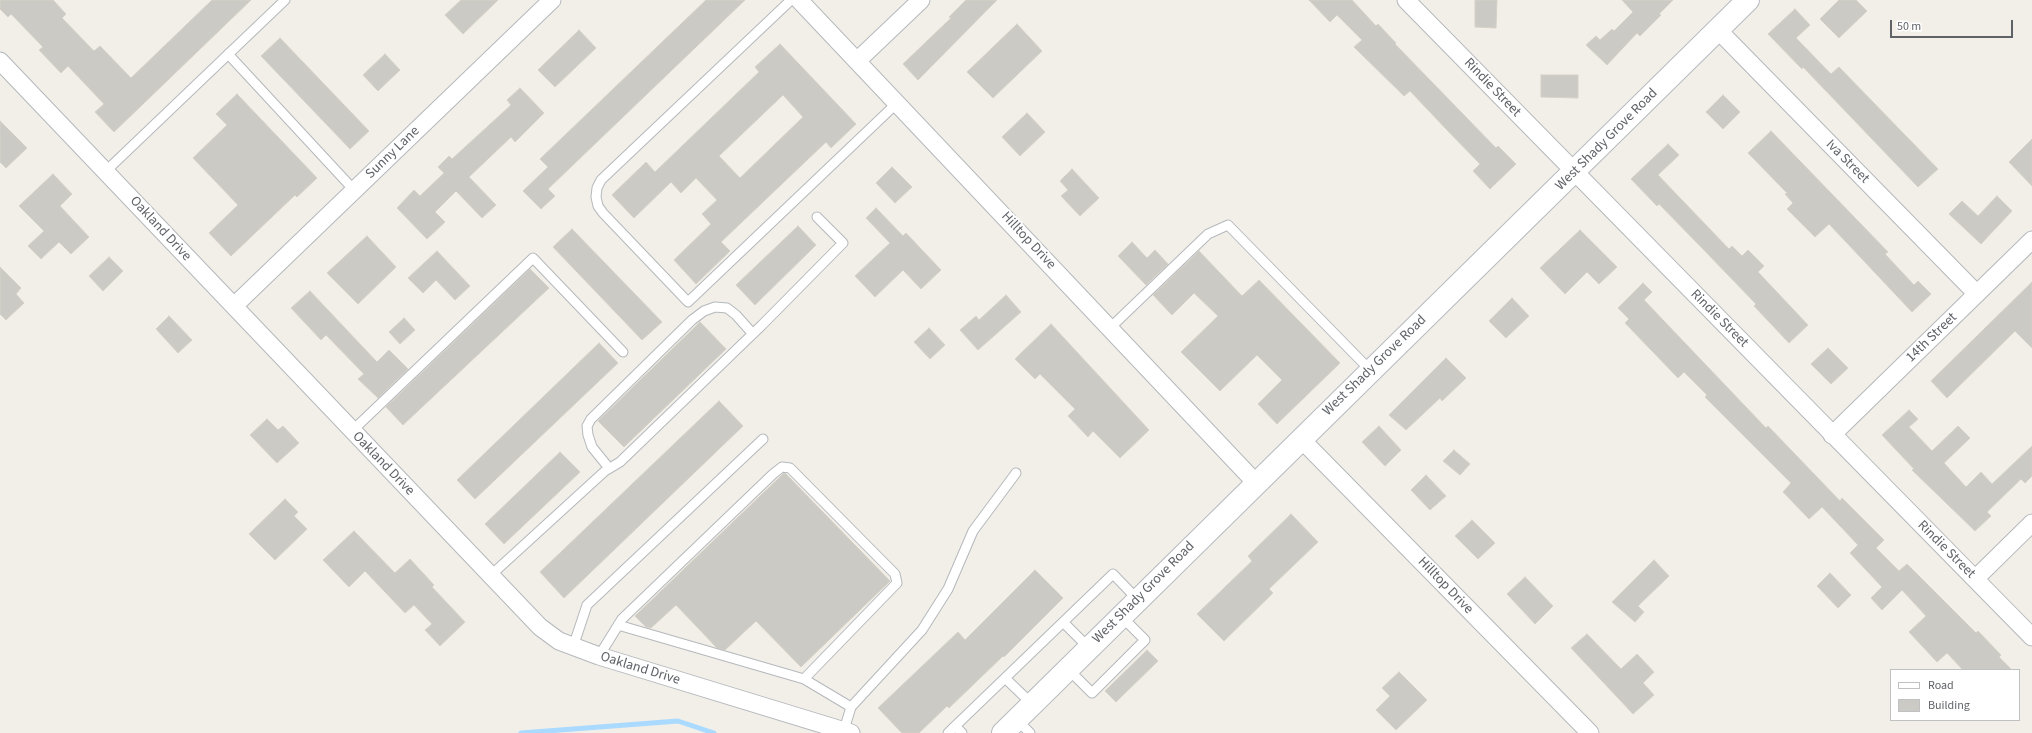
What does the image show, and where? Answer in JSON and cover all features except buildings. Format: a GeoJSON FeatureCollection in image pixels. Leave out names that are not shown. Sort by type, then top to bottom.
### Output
{"type":"FeatureCollection","features":[{"type":"Feature","properties":{"kind":"main road","name":"West Shady Grove Road"},"geometry":{"type":"LineString","coordinates":[[1020,722],[1068,669],[1121,616],[1748,0]]}},
{"type":"Feature","properties":{"kind":"street","name":"Sunny Lane"},"geometry":{"type":"LineString","coordinates":[[234,306],[552,0]]}},
{"type":"Feature","properties":{"kind":"street","name":"Hilltop Drive"},"geometry":{"type":"LineString","coordinates":[[799,0],[1256,483]]}},
{"type":"Feature","properties":{"kind":"street"},"geometry":{"type":"LineString","coordinates":[[857,61],[921,0]]}},
{"type":"Feature","properties":{"kind":"street","name":"Rindie Street"},"geometry":{"type":"LineString","coordinates":[[1415,3],[1574,172],[2032,637]]}},
{"type":"Feature","properties":{"kind":"street","name":"Iva Street"},"geometry":{"type":"LineString","coordinates":[[1718,30],[1977,294]]}},
{"type":"Feature","properties":{"kind":"street","name":"Oakland Drive"},"geometry":{"type":"LineString","coordinates":[[0,61],[540,627],[559,640],[573,647],[599,656],[847,731]]}},
{"type":"Feature","properties":{"kind":"street","name":"14th Street"},"geometry":{"type":"LineString","coordinates":[[1832,435],[2032,240]]}},
{"type":"Feature","properties":{"kind":"street","name":"Hilltop Drive"},"geometry":{"type":"LineString","coordinates":[[1301,439],[1590,733]]}},
{"type":"Feature","properties":{"kind":"street"},"geometry":{"type":"LineString","coordinates":[[1974,579],[2032,523]]}},
{"type":"Feature","properties":{"kind":"lane"},"geometry":{"type":"LineString","coordinates":[[106,171],[285,0]]}},
{"type":"Feature","properties":{"kind":"lane"},"geometry":{"type":"LineString","coordinates":[[791,0],[601,180],[597,188],[596,197],[598,206],[688,302],[897,103]]}},
{"type":"Feature","properties":{"kind":"lane"},"geometry":{"type":"LineString","coordinates":[[228,54],[354,190]]}},
{"type":"Feature","properties":{"kind":"lane"},"geometry":{"type":"LineString","coordinates":[[490,576],[609,468],[620,462],[753,334],[843,243],[817,216]]}},
{"type":"Feature","properties":{"kind":"lane"},"geometry":{"type":"LineString","coordinates":[[1110,328],[1208,234],[1228,225],[1371,371]]}},
{"type":"Feature","properties":{"kind":"lane"},"geometry":{"type":"LineString","coordinates":[[352,431],[533,258],[623,352]]}},
{"type":"Feature","properties":{"kind":"lane"},"geometry":{"type":"LineString","coordinates":[[609,468],[592,446],[588,435],[587,426],[591,419],[692,320],[704,311],[715,307],[727,308],[736,315],[753,334]]}},
{"type":"Feature","properties":{"kind":"lane"},"geometry":{"type":"LineString","coordinates":[[573,647],[587,605],[763,439]]}},
{"type":"Feature","properties":{"kind":"lane"},"geometry":{"type":"LineString","coordinates":[[599,656],[618,625],[628,613],[782,467],[790,468],[895,574],[897,583],[804,679]]}},
{"type":"Feature","properties":{"kind":"lane"},"geometry":{"type":"LineString","coordinates":[[847,731],[851,707],[922,630],[948,589],[974,531],[1016,473]]}},
{"type":"Feature","properties":{"kind":"lane"},"geometry":{"type":"LineString","coordinates":[[948,733],[1113,574],[1138,600]]}},
{"type":"Feature","properties":{"kind":"lane"},"geometry":{"type":"LineString","coordinates":[[1068,669],[1092,693],[1140,646],[1145,640],[1121,616]]}},
{"type":"Feature","properties":{"kind":"lane"},"geometry":{"type":"LineString","coordinates":[[1063,622],[1089,648]]}},
{"type":"Feature","properties":{"kind":"lane"},"geometry":{"type":"LineString","coordinates":[[618,625],[804,679],[851,707]]}},
{"type":"Feature","properties":{"kind":"lane"},"geometry":{"type":"LineString","coordinates":[[1005,678],[1020,722]]}},
{"type":"Feature","properties":{"kind":"lane"},"geometry":{"type":"LineString","coordinates":[[955,726],[962,733]]}},
{"type":"Feature","properties":{"kind":"waterway"},"geometry":{"type":"LineString","coordinates":[[521,733],[678,721],[714,733]]}}]}
